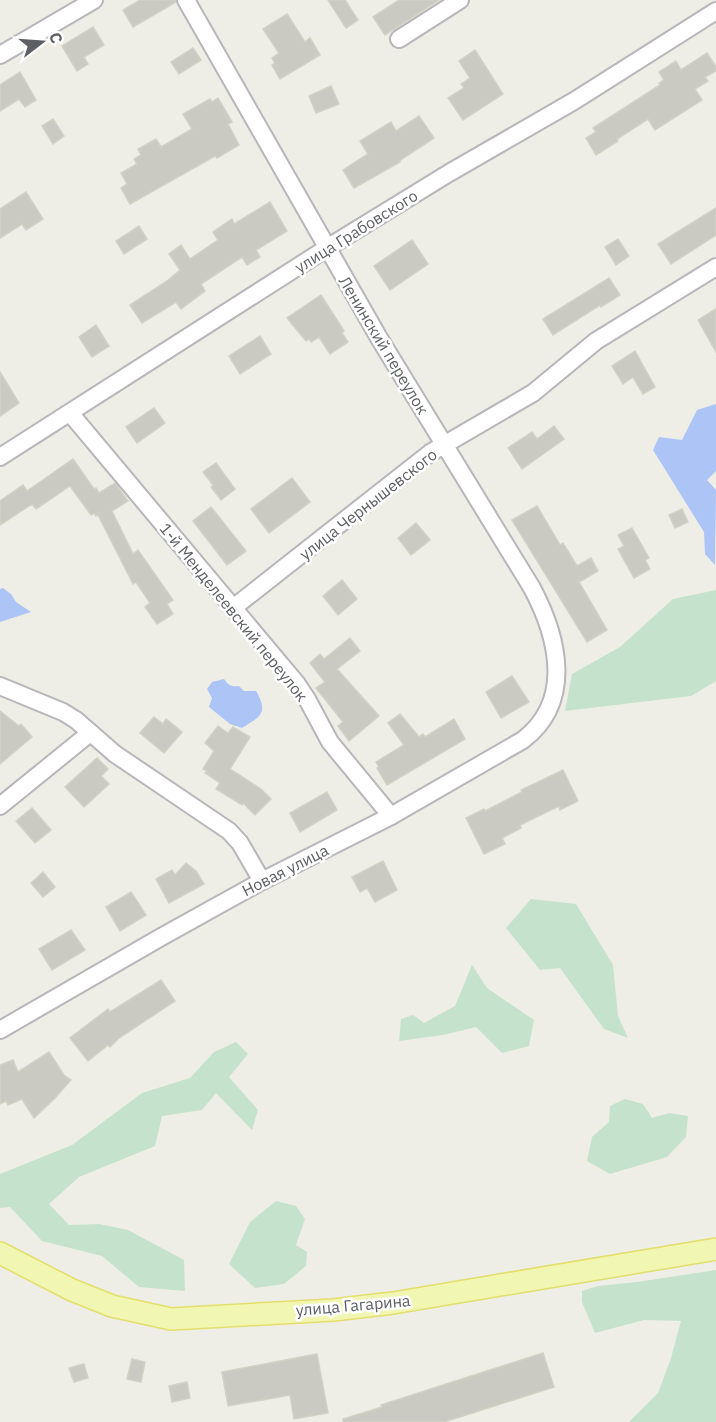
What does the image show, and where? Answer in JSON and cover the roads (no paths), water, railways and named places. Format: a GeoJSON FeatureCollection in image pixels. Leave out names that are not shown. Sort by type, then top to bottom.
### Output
{"type":"FeatureCollection","features":[{"type":"Feature","properties":{"kind":"main road","name":"улица Гагарина"},"geometry":{"type":"LineString","coordinates":[[0,1253],[72,1290],[112,1306],[171,1319],[333,1310],[393,1303],[716,1249]]}},
{"type":"Feature","properties":{"kind":"street"},"geometry":{"type":"LineString","coordinates":[[0,55],[94,0]]}},
{"type":"Feature","properties":{"kind":"street","name":"Ленинский переулок"},"geometry":{"type":"LineString","coordinates":[[186,0],[327,248],[444,444],[514,555],[545,612],[552,632],[556,657],[557,679],[554,696]]}},
{"type":"Feature","properties":{"kind":"street"},"geometry":{"type":"LineString","coordinates":[[399,39],[459,0]]}},
{"type":"Feature","properties":{"kind":"street","name":"улица Грабовского"},"geometry":{"type":"LineString","coordinates":[[0,457],[327,248],[449,173],[574,101],[716,12]]}},
{"type":"Feature","properties":{"kind":"street","name":"улица Чернышевского"},"geometry":{"type":"LineString","coordinates":[[233,608],[412,466],[444,444],[533,393],[596,341],[716,267]]}},
{"type":"Feature","properties":{"kind":"street","name":"1-й Менделеевский переулок"},"geometry":{"type":"LineString","coordinates":[[70,413],[297,684],[330,742],[391,816]]}},
{"type":"Feature","properties":{"kind":"street"},"geometry":{"type":"LineString","coordinates":[[0,686],[63,712],[76,720],[115,754],[229,831],[240,843],[262,881]]}},
{"type":"Feature","properties":{"kind":"street","name":"Новая улица"},"geometry":{"type":"LineString","coordinates":[[0,1030],[262,881],[391,816],[524,740],[537,729],[554,696]]}},
{"type":"Feature","properties":{"kind":"street"},"geometry":{"type":"LineString","coordinates":[[0,806],[90,733]]}},
{"type":"Feature","properties":{"kind":"water"},"geometry":{"type":"Polygon","coordinates":[[[716,404],[716,471],[707,480],[716,490],[715,565],[705,554],[704,532],[653,450],[659,437],[682,440],[697,410],[716,404]]]}},
{"type":"Feature","properties":{"kind":"water"},"geometry":{"type":"Polygon","coordinates":[[[3,588],[16,602],[31,612],[0,622],[0,589],[3,588]]]}},
{"type":"Feature","properties":{"kind":"water"},"geometry":{"type":"Polygon","coordinates":[[[224,679],[230,685],[239,686],[244,691],[256,691],[260,698],[261,714],[242,728],[230,724],[209,707],[212,698],[207,689],[212,682],[224,679]]]}}]}
